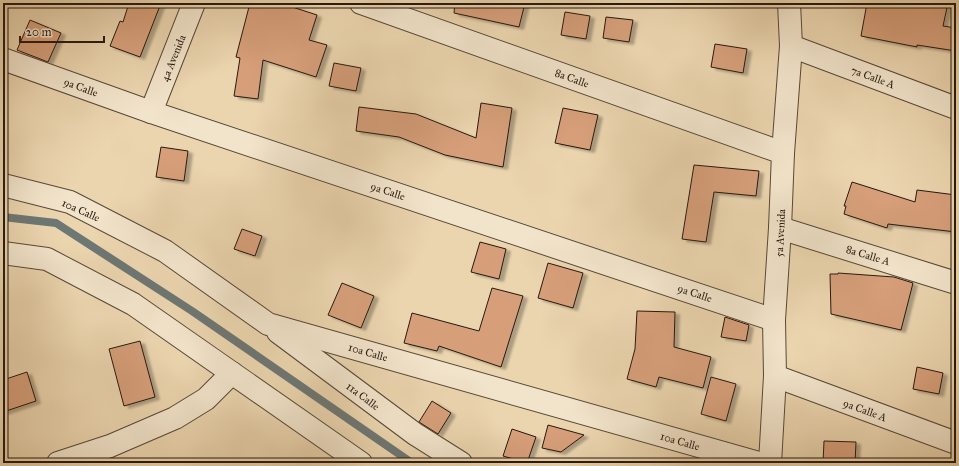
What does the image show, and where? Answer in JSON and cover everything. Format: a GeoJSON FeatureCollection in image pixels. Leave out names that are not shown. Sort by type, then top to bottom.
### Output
{"type":"FeatureCollection","features":[{"type":"Feature","properties":{"kind":"street","name":"4a Avenida"},"geometry":{"type":"LineString","coordinates":[[151,112],[194,3]]}},
{"type":"Feature","properties":{"kind":"street","name":"8a Calle"},"geometry":{"type":"LineString","coordinates":[[361,3],[783,153]]}},
{"type":"Feature","properties":{"kind":"street","name":"5a Avenida"},"geometry":{"type":"LineString","coordinates":[[770,463],[775,376],[774,320],[790,46],[789,3]]}},
{"type":"Feature","properties":{"kind":"street","name":"7a Calle A"},"geometry":{"type":"LineString","coordinates":[[790,46],[956,108]]}},
{"type":"Feature","properties":{"kind":"street","name":"9a Calle"},"geometry":{"type":"LineString","coordinates":[[3,58],[151,112],[774,320]]}},
{"type":"Feature","properties":{"kind":"street","name":"10a Calle"},"geometry":{"type":"LineString","coordinates":[[3,185],[70,202],[165,251],[268,324],[759,463]]}},
{"type":"Feature","properties":{"kind":"street","name":"8a Calle A"},"geometry":{"type":"LineString","coordinates":[[780,228],[956,283]]}},
{"type":"Feature","properties":{"kind":"street"},"geometry":{"type":"LineString","coordinates":[[3,253],[47,259],[126,300],[361,463]]}},
{"type":"Feature","properties":{"kind":"street","name":"11a Calle"},"geometry":{"type":"LineString","coordinates":[[268,324],[414,434],[461,463]]}},
{"type":"Feature","properties":{"kind":"street"},"geometry":{"type":"LineString","coordinates":[[58,463],[110,446],[175,418],[206,399],[232,373]]}},
{"type":"Feature","properties":{"kind":"street","name":"9a Calle A"},"geometry":{"type":"LineString","coordinates":[[775,376],[956,443]]}},
{"type":"Feature","properties":{"kind":"building"},"geometry":{"type":"Polygon","coordinates":[[[129,3],[161,3],[140,57],[110,46],[120,21],[123,22],[129,3]]]}},
{"type":"Feature","properties":{"kind":"building"},"geometry":{"type":"Polygon","coordinates":[[[250,3],[280,3],[317,15],[309,40],[327,45],[316,77],[263,60],[258,99],[234,96],[240,58],[236,57],[250,3]]]}},
{"type":"Feature","properties":{"kind":"building"},"geometry":{"type":"Polygon","coordinates":[[[455,3],[525,3],[519,27],[454,13],[455,3]]]}},
{"type":"Feature","properties":{"kind":"building"},"geometry":{"type":"Polygon","coordinates":[[[867,3],[948,3],[943,26],[956,28],[956,51],[917,45],[917,47],[861,36],[867,3]]]}},
{"type":"Feature","properties":{"kind":"building"},"geometry":{"type":"Polygon","coordinates":[[[565,12],[590,16],[586,39],[561,35],[565,12]]]}},
{"type":"Feature","properties":{"kind":"building"},"geometry":{"type":"Polygon","coordinates":[[[606,17],[633,20],[629,42],[603,38],[606,17]]]}},
{"type":"Feature","properties":{"kind":"building"},"geometry":{"type":"Polygon","coordinates":[[[30,20],[61,33],[48,62],[17,50],[30,20]]]}},
{"type":"Feature","properties":{"kind":"building"},"geometry":{"type":"Polygon","coordinates":[[[715,44],[747,49],[743,73],[711,67],[715,44]]]}},
{"type":"Feature","properties":{"kind":"building"},"geometry":{"type":"Polygon","coordinates":[[[334,63],[361,68],[356,91],[329,86],[334,63]]]}},
{"type":"Feature","properties":{"kind":"building"},"geometry":{"type":"Polygon","coordinates":[[[481,103],[512,108],[503,167],[445,155],[399,137],[356,131],[359,107],[416,114],[476,138],[481,103]]]}},
{"type":"Feature","properties":{"kind":"building"},"geometry":{"type":"Polygon","coordinates":[[[563,108],[598,115],[590,150],[555,143],[563,108]]]}},
{"type":"Feature","properties":{"kind":"building"},"geometry":{"type":"Polygon","coordinates":[[[161,147],[188,151],[184,181],[156,177],[161,147]]]}},
{"type":"Feature","properties":{"kind":"building"},"geometry":{"type":"Polygon","coordinates":[[[694,165],[759,171],[756,196],[714,192],[706,242],[682,239],[694,165]]]}},
{"type":"Feature","properties":{"kind":"building"},"geometry":{"type":"Polygon","coordinates":[[[852,182],[915,202],[917,190],[956,195],[956,232],[888,224],[887,228],[844,214],[846,206],[844,206],[852,182]]]}},
{"type":"Feature","properties":{"kind":"building"},"geometry":{"type":"Polygon","coordinates":[[[242,229],[262,236],[255,256],[234,249],[242,229]]]}},
{"type":"Feature","properties":{"kind":"building"},"geometry":{"type":"Polygon","coordinates":[[[480,242],[506,249],[499,279],[471,272],[480,242]]]}},
{"type":"Feature","properties":{"kind":"building"},"geometry":{"type":"Polygon","coordinates":[[[548,263],[583,273],[573,308],[538,298],[548,263]]]}},
{"type":"Feature","properties":{"kind":"building"},"geometry":{"type":"Polygon","coordinates":[[[838,273],[894,277],[913,283],[901,330],[831,314],[830,274],[838,273]]]}},
{"type":"Feature","properties":{"kind":"building"},"geometry":{"type":"Polygon","coordinates":[[[342,283],[374,296],[361,328],[328,315],[342,283]]]}},
{"type":"Feature","properties":{"kind":"building"},"geometry":{"type":"Polygon","coordinates":[[[492,288],[523,296],[501,367],[439,346],[437,351],[404,343],[412,313],[479,331],[492,288]]]}},
{"type":"Feature","properties":{"kind":"building"},"geometry":{"type":"Polygon","coordinates":[[[637,311],[675,312],[674,347],[711,357],[703,388],[659,377],[656,387],[627,379],[635,349],[637,311]]]}},
{"type":"Feature","properties":{"kind":"building"},"geometry":{"type":"Polygon","coordinates":[[[725,317],[749,325],[746,341],[721,337],[725,317]]]}},
{"type":"Feature","properties":{"kind":"building"},"geometry":{"type":"Polygon","coordinates":[[[140,341],[155,397],[124,406],[109,349],[140,341]]]}},
{"type":"Feature","properties":{"kind":"building"},"geometry":{"type":"Polygon","coordinates":[[[917,367],[943,373],[939,394],[913,389],[917,367]]]}},
{"type":"Feature","properties":{"kind":"building"},"geometry":{"type":"Polygon","coordinates":[[[27,372],[36,401],[3,412],[3,380],[27,372]]]}},
{"type":"Feature","properties":{"kind":"building"},"geometry":{"type":"Polygon","coordinates":[[[711,377],[736,384],[726,421],[701,414],[711,377]]]}},
{"type":"Feature","properties":{"kind":"building"},"geometry":{"type":"Polygon","coordinates":[[[432,401],[451,413],[438,434],[419,422],[432,401]]]}},
{"type":"Feature","properties":{"kind":"building"},"geometry":{"type":"Polygon","coordinates":[[[548,425],[584,435],[561,452],[542,448],[548,425]]]}},
{"type":"Feature","properties":{"kind":"building"},"geometry":{"type":"Polygon","coordinates":[[[512,429],[536,437],[527,463],[503,456],[512,429]]]}},
{"type":"Feature","properties":{"kind":"building"},"geometry":{"type":"Polygon","coordinates":[[[824,441],[856,442],[855,463],[823,463],[824,441]]]}},
{"type":"Feature","properties":{"kind":"waterway"},"geometry":{"type":"LineString","coordinates":[[3,217],[56,223],[192,311],[412,463]]}}]}
